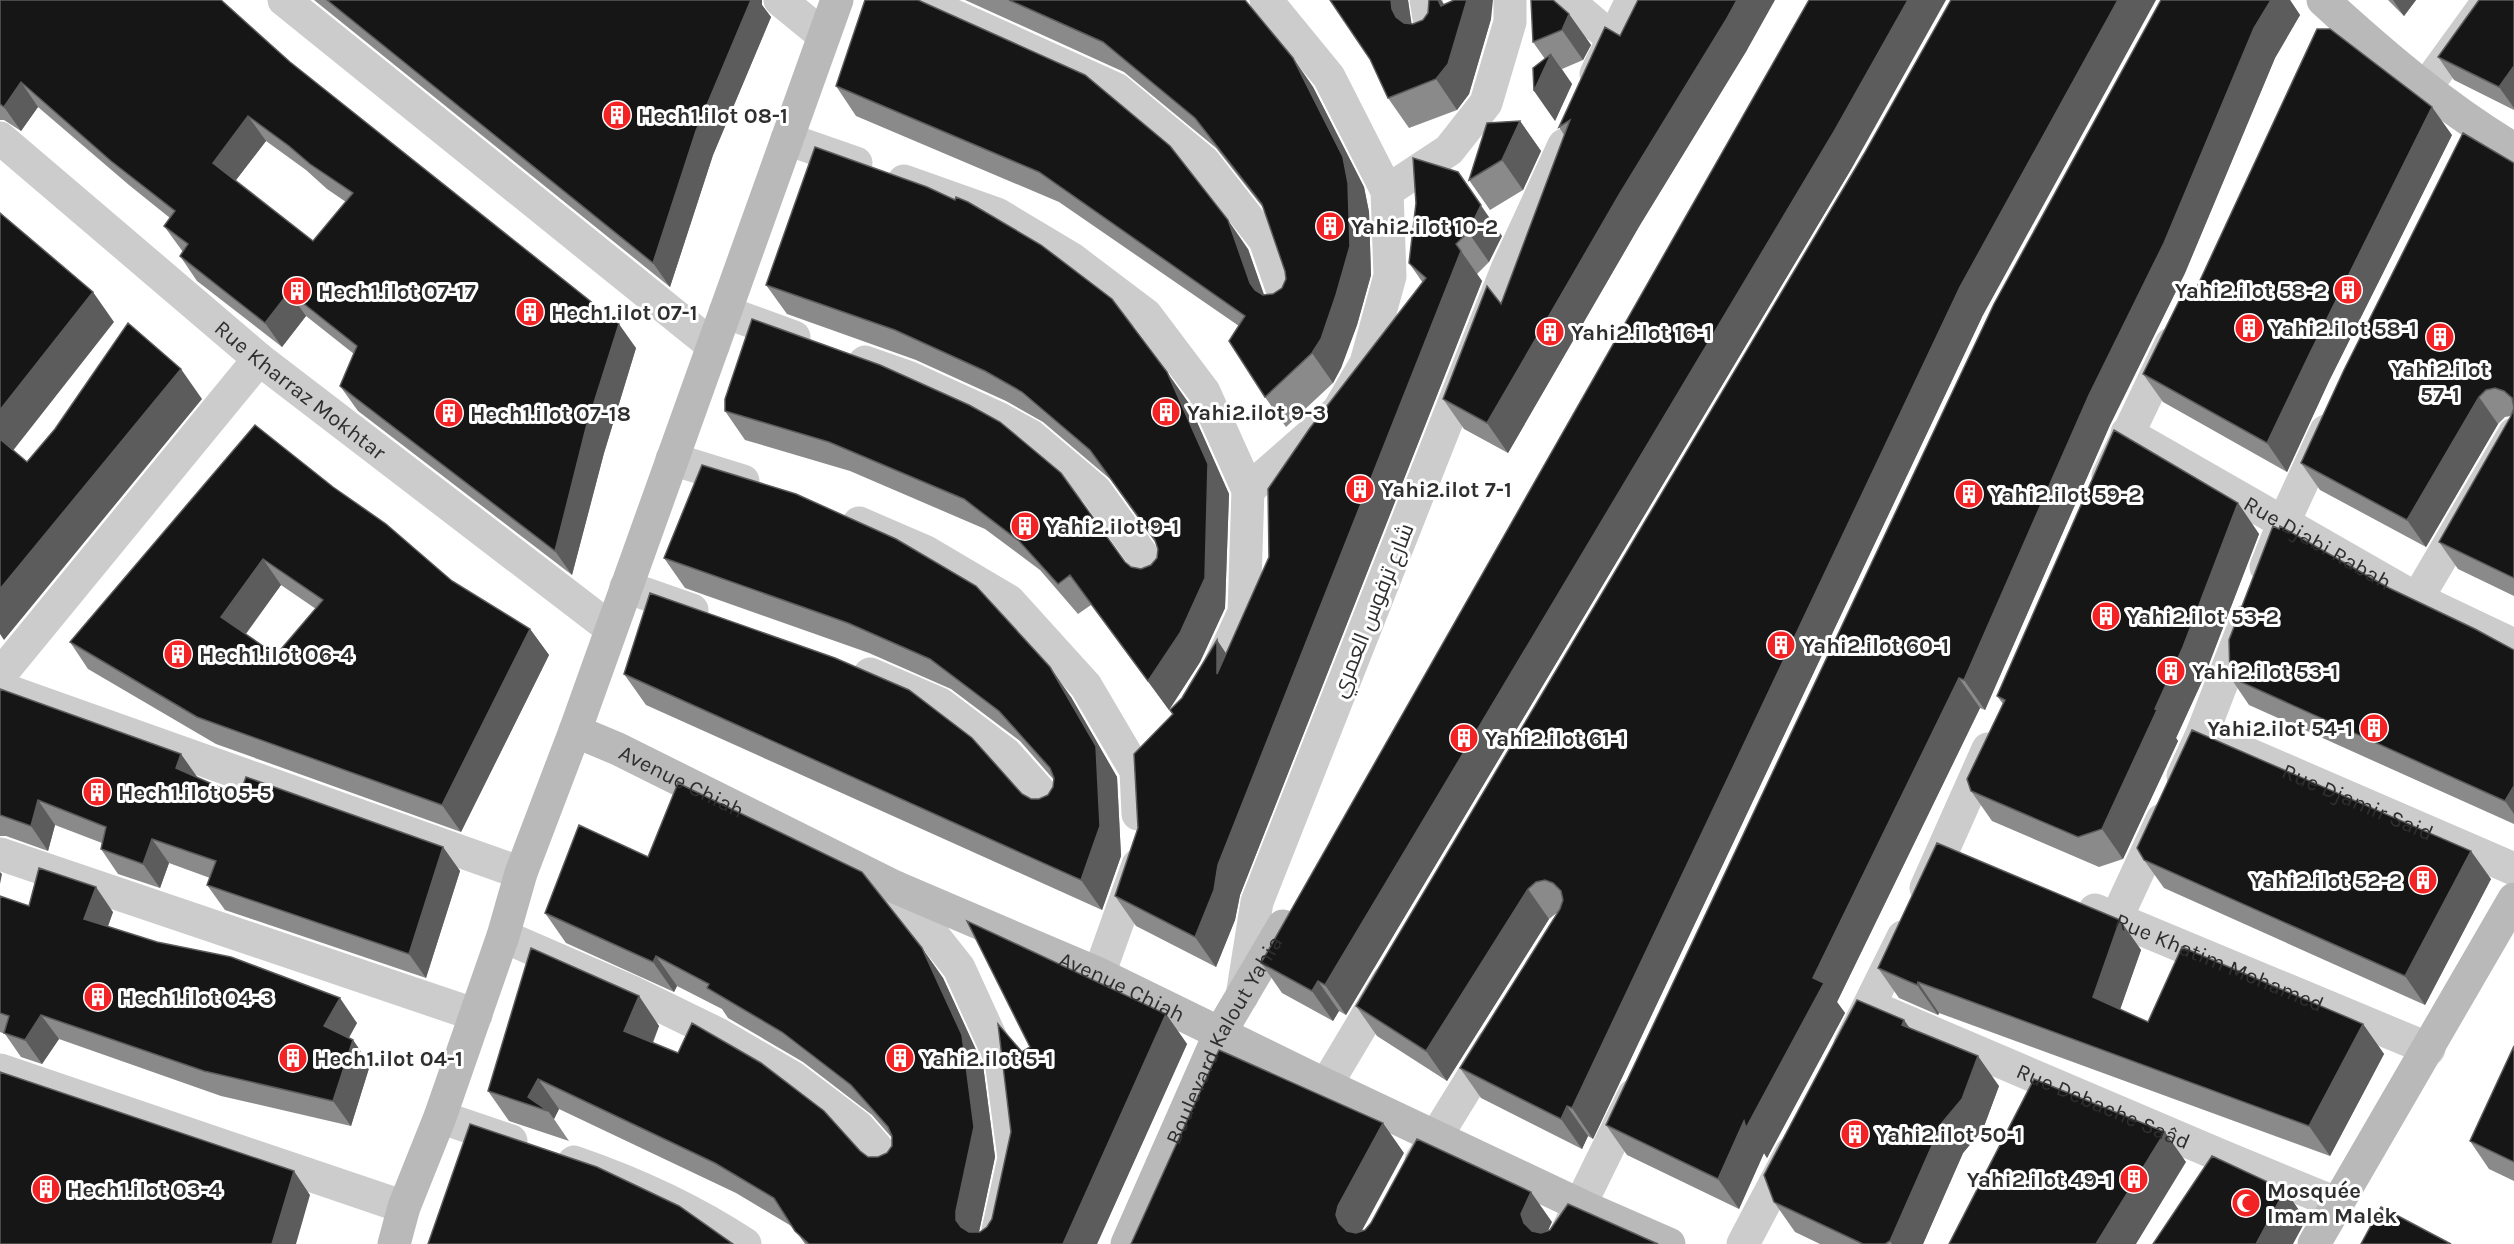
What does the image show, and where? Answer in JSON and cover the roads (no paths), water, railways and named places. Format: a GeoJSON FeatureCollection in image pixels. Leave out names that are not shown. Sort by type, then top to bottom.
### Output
{"type":"FeatureCollection","features":[{"type":"Feature","properties":{"kind":"street"},"geometry":{"type":"LineString","coordinates":[[284,0],[713,346]]}},
{"type":"Feature","properties":{"kind":"street"},"geometry":{"type":"LineString","coordinates":[[780,0],[824,36]]}},
{"type":"Feature","properties":{"kind":"street"},"geometry":{"type":"LineString","coordinates":[[394,1244],[404,1207],[476,1015],[503,936],[521,873],[575,731],[610,628],[837,0]]}},
{"type":"Feature","properties":{"kind":"street"},"geometry":{"type":"LineString","coordinates":[[919,0],[1116,89],[1204,162],[1265,240],[1288,306]]}},
{"type":"Feature","properties":{"kind":"street"},"geometry":{"type":"LineString","coordinates":[[1248,490],[1338,411],[1366,363],[1390,276],[1387,191],[1329,77],[1266,0]]}},
{"type":"Feature","properties":{"kind":"street"},"geometry":{"type":"LineString","coordinates":[[1426,0],[1432,36]]}},
{"type":"Feature","properties":{"kind":"street"},"geometry":{"type":"LineString","coordinates":[[1387,191],[1449,150],[1486,103],[1510,22],[1510,0]]}},
{"type":"Feature","properties":{"kind":"street"},"geometry":{"type":"LineString","coordinates":[[1567,0],[1612,39]]}},
{"type":"Feature","properties":{"kind":"street","name":"شارع ترفوس العمري"},"geometry":{"type":"LineString","coordinates":[[1242,997],[1257,902],[1507,269],[1632,0]]}},
{"type":"Feature","properties":{"kind":"street"},"geometry":{"type":"LineString","coordinates":[[2426,87],[2489,0]]}},
{"type":"Feature","properties":{"kind":"street"},"geometry":{"type":"LineString","coordinates":[[2319,42],[2328,5],[2426,87],[2472,138],[2514,149]]}},
{"type":"Feature","properties":{"kind":"street","name":"Rue Kharraz Mokhtar"},"geometry":{"type":"LineString","coordinates":[[0,138],[259,359],[610,628]]}},
{"type":"Feature","properties":{"kind":"street"},"geometry":{"type":"LineString","coordinates":[[787,139],[997,214],[1072,259],[1146,315],[1204,392],[1248,490],[1244,612],[1217,672],[1187,718]]}},
{"type":"Feature","properties":{"kind":"street"},"geometry":{"type":"LineString","coordinates":[[725,312],[908,377],[998,418],[1031,436],[1095,490],[1160,580]]}},
{"type":"Feature","properties":{"kind":"street"},"geometry":{"type":"LineString","coordinates":[[2098,499],[2127,433],[2184,317]]}},
{"type":"Feature","properties":{"kind":"street"},"geometry":{"type":"LineString","coordinates":[[0,675],[259,359]]}},
{"type":"Feature","properties":{"kind":"street"},"geometry":{"type":"LineString","coordinates":[[2116,919],[2202,734],[2283,524],[2341,399]]}},
{"type":"Feature","properties":{"kind":"street","name":"Rue Djabi Rabah"},"geometry":{"type":"LineString","coordinates":[[2127,433],[2417,599],[2514,645]]}},
{"type":"Feature","properties":{"kind":"street"},"geometry":{"type":"LineString","coordinates":[[2417,599],[2514,434]]}},
{"type":"Feature","properties":{"kind":"street"},"geometry":{"type":"LineString","coordinates":[[672,459],[770,490]]}},
{"type":"Feature","properties":{"kind":"street"},"geometry":{"type":"LineString","coordinates":[[834,512],[926,552],[1009,601],[1086,686],[1147,760],[1140,859],[1099,974]]}},
{"type":"Feature","properties":{"kind":"street"},"geometry":{"type":"LineString","coordinates":[[626,587],[716,619]]}},
{"type":"Feature","properties":{"kind":"street"},"geometry":{"type":"LineString","coordinates":[[840,663],[940,704],[1006,754],[1057,811]]}},
{"type":"Feature","properties":{"kind":"street"},"geometry":{"type":"LineString","coordinates":[[0,688],[521,873]]}},
{"type":"Feature","properties":{"kind":"street"},"geometry":{"type":"LineString","coordinates":[[1837,1068],[1956,851],[1998,727]]}},
{"type":"Feature","properties":{"kind":"street","name":"Avenue Chiah"},"geometry":{"type":"LineString","coordinates":[[575,731],[895,887],[1099,974],[1326,1085],[1668,1244]]}},
{"type":"Feature","properties":{"kind":"street","name":"Rue Djamir Said"},"geometry":{"type":"LineString","coordinates":[[2202,734],[2514,869]]}},
{"type":"Feature","properties":{"kind":"street"},"geometry":{"type":"LineString","coordinates":[[0,854],[476,1015]]}},
{"type":"Feature","properties":{"kind":"street"},"geometry":{"type":"LineString","coordinates":[[895,887],[959,968],[1001,1060],[1014,1158],[995,1244]]}},
{"type":"Feature","properties":{"kind":"street","name":"Rue Khatim Mohamed"},"geometry":{"type":"LineString","coordinates":[[2063,897],[2429,1049]]}},
{"type":"Feature","properties":{"kind":"street"},"geometry":{"type":"LineString","coordinates":[[2314,1244],[2429,1049],[2514,898]]}},
{"type":"Feature","properties":{"kind":"street","name":"Boulevard Kalout Yahia"},"geometry":{"type":"LineString","coordinates":[[1126,1244],[1220,1033],[1295,905]]}},
{"type":"Feature","properties":{"kind":"street"},"geometry":{"type":"LineString","coordinates":[[503,936],[676,1013],[718,1034],[792,1077],[858,1127],[895,1169]]}},
{"type":"Feature","properties":{"kind":"street"},"geometry":{"type":"LineString","coordinates":[[1326,1085],[1406,952]]}},
{"type":"Feature","properties":{"kind":"street","name":"Rue Debache Saâd"},"geometry":{"type":"LineString","coordinates":[[1870,1006],[2337,1203]]}},
{"type":"Feature","properties":{"kind":"street"},"geometry":{"type":"LineString","coordinates":[[1408,1185],[1435,1135],[1509,1017]]}},
{"type":"Feature","properties":{"kind":"street"},"geometry":{"type":"LineString","coordinates":[[1561,1244],[1582,1206],[1648,1066]]}},
{"type":"Feature","properties":{"kind":"street"},"geometry":{"type":"LineString","coordinates":[[0,1070],[404,1207]]}},
{"type":"Feature","properties":{"kind":"street"},"geometry":{"type":"LineString","coordinates":[[2028,1110],[2044,1080]]}},
{"type":"Feature","properties":{"kind":"street"},"geometry":{"type":"LineString","coordinates":[[440,1116],[625,1180],[709,1220],[746,1244]]}},
{"type":"Feature","properties":{"kind":"street"},"geometry":{"type":"LineString","coordinates":[[1743,1244],[1804,1130]]}},
{"type":"Feature","properties":{"kind":"street"},"geometry":{"type":"LineString","coordinates":[[2205,1186],[2224,1157]]}},
{"type":"Feature","properties":{"kind":"place","name":"Hech1.ilot 08-1"},"geometry":{"type":"Point","coordinates":[617,115]}},
{"type":"Feature","properties":{"kind":"place","name":"Yahi2.ilot 10-2"},"geometry":{"type":"Point","coordinates":[1330,226]}},
{"type":"Feature","properties":{"kind":"place","name":"Yahi2.ilot 58-2"},"geometry":{"type":"Point","coordinates":[2348,290]}},
{"type":"Feature","properties":{"kind":"place","name":"Hech1.ilot 07-17"},"geometry":{"type":"Point","coordinates":[297,291]}},
{"type":"Feature","properties":{"kind":"place","name":"Hech1.ilot 07-1"},"geometry":{"type":"Point","coordinates":[530,312]}},
{"type":"Feature","properties":{"kind":"place","name":"Yahi2.ilot 58-1"},"geometry":{"type":"Point","coordinates":[2249,328]}},
{"type":"Feature","properties":{"kind":"place","name":"Yahi2.ilot 16-1"},"geometry":{"type":"Point","coordinates":[1550,332]}},
{"type":"Feature","properties":{"kind":"place","name":"Yahi2.ilot 57-1"},"geometry":{"type":"Point","coordinates":[2440,337]}},
{"type":"Feature","properties":{"kind":"place","name":"Yahi2.ilot 9-3"},"geometry":{"type":"Point","coordinates":[1166,412]}},
{"type":"Feature","properties":{"kind":"place","name":"Hech1.ilot 07-18"},"geometry":{"type":"Point","coordinates":[449,413]}},
{"type":"Feature","properties":{"kind":"place","name":"Yahi2.ilot 7-1"},"geometry":{"type":"Point","coordinates":[1360,489]}},
{"type":"Feature","properties":{"kind":"place","name":"Yahi2.ilot 59-2"},"geometry":{"type":"Point","coordinates":[1969,494]}},
{"type":"Feature","properties":{"kind":"place","name":"Yahi2.ilot 9-1"},"geometry":{"type":"Point","coordinates":[1025,526]}},
{"type":"Feature","properties":{"kind":"place","name":"Yahi2.ilot 53-2"},"geometry":{"type":"Point","coordinates":[2106,616]}},
{"type":"Feature","properties":{"kind":"place","name":"Yahi2.ilot 60-1"},"geometry":{"type":"Point","coordinates":[1781,645]}},
{"type":"Feature","properties":{"kind":"place","name":"Hech1.ilot 06-4"},"geometry":{"type":"Point","coordinates":[178,654]}},
{"type":"Feature","properties":{"kind":"place","name":"Yahi2.ilot 53-1"},"geometry":{"type":"Point","coordinates":[2171,671]}},
{"type":"Feature","properties":{"kind":"place","name":"Yahi2.ilot 54-1"},"geometry":{"type":"Point","coordinates":[2374,728]}},
{"type":"Feature","properties":{"kind":"place","name":"Yahi2.ilot 61-1"},"geometry":{"type":"Point","coordinates":[1464,738]}},
{"type":"Feature","properties":{"kind":"place","name":"Hech1.ilot 05-5"},"geometry":{"type":"Point","coordinates":[97,792]}},
{"type":"Feature","properties":{"kind":"place","name":"Yahi2.ilot 52-2"},"geometry":{"type":"Point","coordinates":[2423,880]}},
{"type":"Feature","properties":{"kind":"place","name":"Hech1.ilot 04-3"},"geometry":{"type":"Point","coordinates":[98,997]}},
{"type":"Feature","properties":{"kind":"place","name":"Hech1.ilot 04-1"},"geometry":{"type":"Point","coordinates":[293,1058]}},
{"type":"Feature","properties":{"kind":"place","name":"Yahi2.ilot 5-1"},"geometry":{"type":"Point","coordinates":[900,1058]}},
{"type":"Feature","properties":{"kind":"place","name":"Yahi2.ilot 50-1"},"geometry":{"type":"Point","coordinates":[1855,1134]}},
{"type":"Feature","properties":{"kind":"place","name":"Yahi2.ilot 49-1"},"geometry":{"type":"Point","coordinates":[2134,1179]}},
{"type":"Feature","properties":{"kind":"place","name":"Hech1.ilot 03-4"},"geometry":{"type":"Point","coordinates":[46,1189]}},
{"type":"Feature","properties":{"kind":"place","name":"Mosquée Imam Malek"},"geometry":{"type":"Point","coordinates":[2246,1203]}}]}
